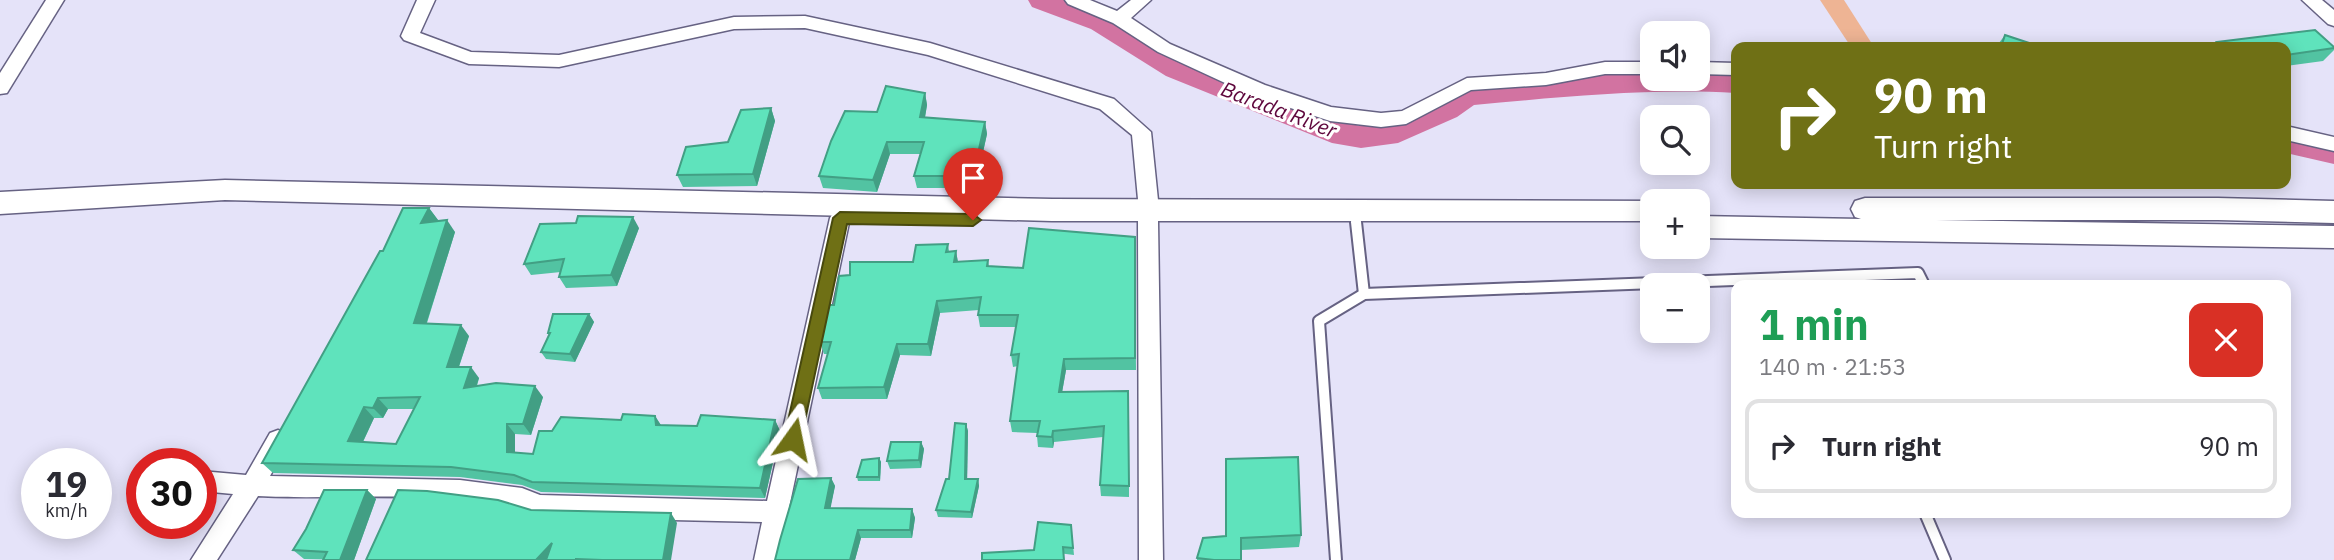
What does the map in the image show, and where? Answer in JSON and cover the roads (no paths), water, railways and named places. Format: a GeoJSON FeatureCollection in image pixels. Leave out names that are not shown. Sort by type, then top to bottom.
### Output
{"type":"FeatureCollection","features":[{"type":"Feature","properties":{"kind":"main road"},"geometry":{"type":"LineString","coordinates":[[0,203],[225,190],[1052,210],[1148,216],[1356,222],[1640,226]]}},
{"type":"Feature","properties":{"kind":"main road"},"geometry":{"type":"LineString","coordinates":[[0,219],[212,208],[840,218],[1640,210]]}},
{"type":"Feature","properties":{"kind":"main road"},"geometry":{"type":"LineString","coordinates":[[1710,210],[2218,209],[2334,212]]}},
{"type":"Feature","properties":{"kind":"main road"},"geometry":{"type":"LineString","coordinates":[[1710,227],[2334,237]]}},
{"type":"Feature","properties":{"kind":"street"},"geometry":{"type":"LineString","coordinates":[[0,88],[55,0]]}},
{"type":"Feature","properties":{"kind":"street"},"geometry":{"type":"LineString","coordinates":[[426,0],[410,36],[469,58],[559,61],[734,23],[805,22],[930,50],[1107,104],[1141,132],[1148,216],[1151,560]]}},
{"type":"Feature","properties":{"kind":"street"},"geometry":{"type":"LineString","coordinates":[[1074,0],[1118,19],[1164,48],[1258,90],[1330,114],[1381,120],[1406,117],[1467,84],[1546,79],[1605,68],[1640,68]]}},
{"type":"Feature","properties":{"kind":"street"},"geometry":{"type":"LineString","coordinates":[[1118,19],[1142,0]]}},
{"type":"Feature","properties":{"kind":"street"},"geometry":{"type":"LineString","coordinates":[[2311,0],[2334,20]]}},
{"type":"Feature","properties":{"kind":"street"},"geometry":{"type":"LineString","coordinates":[[1710,68],[1731,69]]}},
{"type":"Feature","properties":{"kind":"street"},"geometry":{"type":"LineString","coordinates":[[2291,135],[2334,144]]}},
{"type":"Feature","properties":{"kind":"street"},"geometry":{"type":"LineString","coordinates":[[766,560],[840,218]]}},
{"type":"Feature","properties":{"kind":"street"},"geometry":{"type":"LineString","coordinates":[[202,560],[251,486],[286,425]]}},
{"type":"Feature","properties":{"kind":"street"},"geometry":{"type":"LineString","coordinates":[[217,483],[251,486],[472,492],[518,496],[539,506],[776,512]]}},
{"type":"Feature","properties":{"kind":"lane"},"geometry":{"type":"LineString","coordinates":[[1356,222],[1364,294]]}},
{"type":"Feature","properties":{"kind":"lane"},"geometry":{"type":"LineString","coordinates":[[1733,280],[1918,273],[1922,280]]}},
{"type":"Feature","properties":{"kind":"lane"},"geometry":{"type":"LineString","coordinates":[[1336,560],[1319,321],[1364,294],[1731,280]]}},
{"type":"Feature","properties":{"kind":"lane"},"geometry":{"type":"LineString","coordinates":[[1927,518],[1945,560]]}},
{"type":"Feature","properties":{"kind":"waterway","name":"Barada River"},"geometry":{"type":"LineString","coordinates":[[1042,0],[1101,22],[1177,69],[1332,132],[1361,137],[1398,132],[1446,109],[1467,95],[1618,81],[1674,79],[1731,82]]}},
{"type":"Feature","properties":{"kind":"waterway","name":"Barada River"},"geometry":{"type":"LineString","coordinates":[[2291,143],[2334,152]]}}]}
